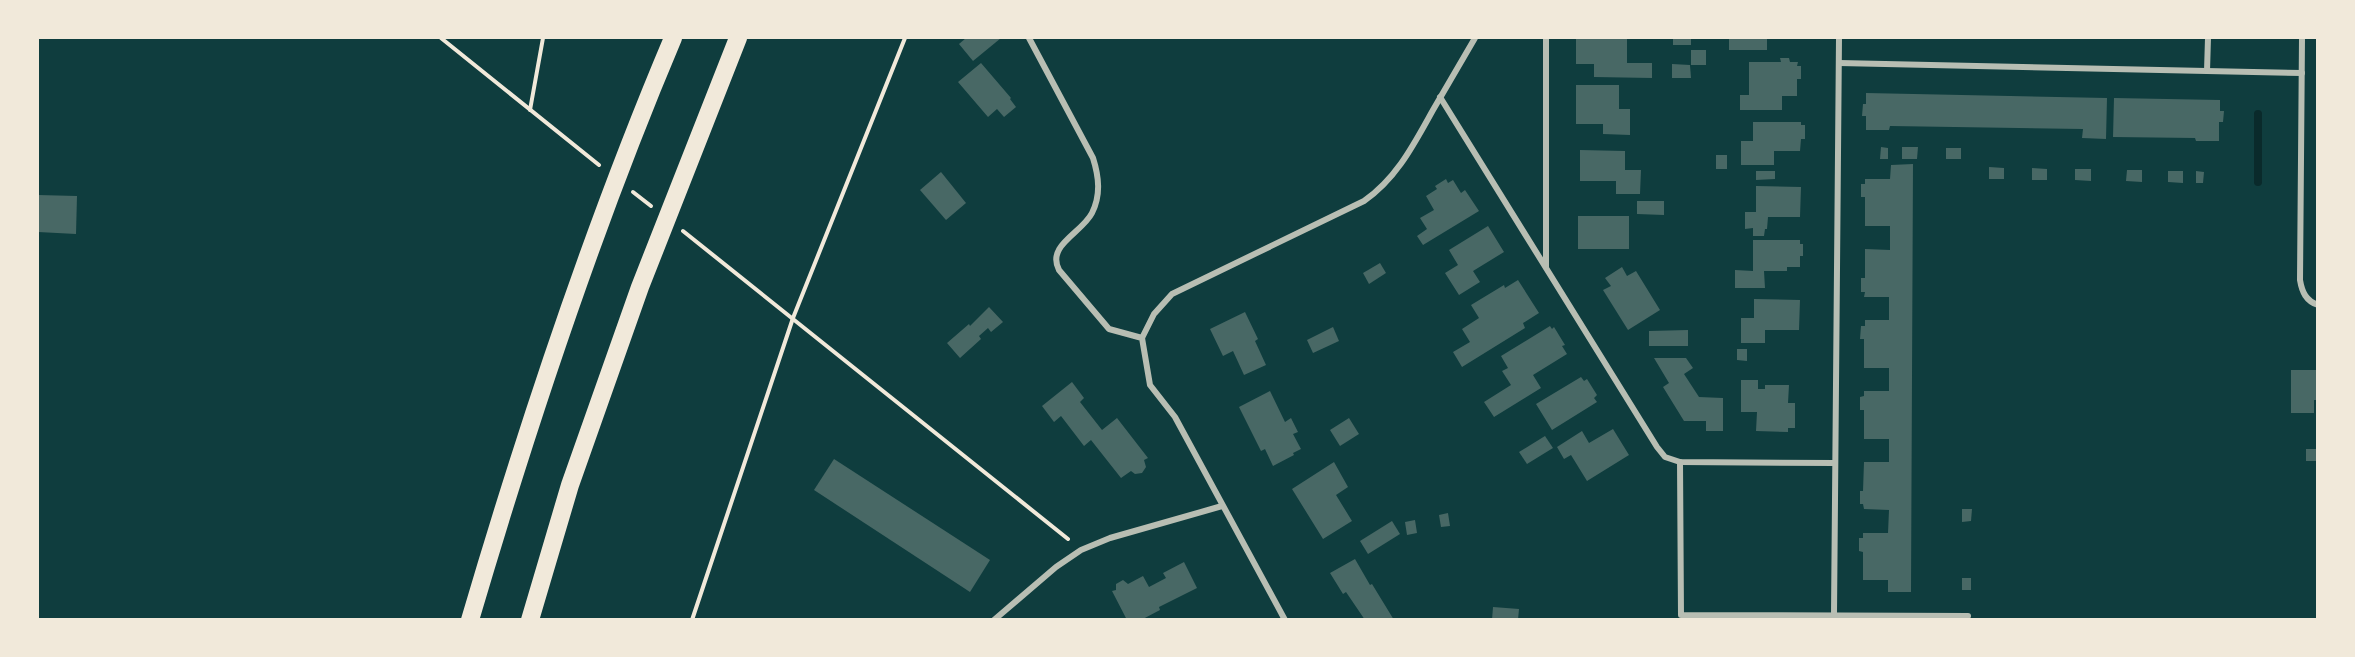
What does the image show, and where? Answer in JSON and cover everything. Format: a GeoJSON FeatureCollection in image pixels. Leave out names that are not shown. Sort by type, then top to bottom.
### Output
{"type":"FeatureCollection","features":[{"type":"Feature","properties":{"kind":"highway"},"geometry":{"type":"LineString","coordinates":[[470,620],[513,471],[587,257],[673,38]]}},
{"type":"Feature","properties":{"kind":"highway"},"geometry":{"type":"LineString","coordinates":[[530,620],[570,485],[640,286],[738,38]]}},
{"type":"Feature","properties":{"kind":"street"},"geometry":{"type":"LineString","coordinates":[[1029,38],[1094,158],[1098,172],[1097,200],[1091,216],[1062,246],[1056,255],[1055,263],[1109,329],[1142,338]]}},
{"type":"Feature","properties":{"kind":"street"},"geometry":{"type":"LineString","coordinates":[[1285,620],[1174,417],[1150,385],[1142,338],[1154,314],[1172,294],[1364,201],[1380,190],[1407,156],[1475,38]]}},
{"type":"Feature","properties":{"kind":"street"},"geometry":{"type":"LineString","coordinates":[[1546,38],[1546,267]]}},
{"type":"Feature","properties":{"kind":"street"},"geometry":{"type":"LineString","coordinates":[[1834,615],[1839,38]]}},
{"type":"Feature","properties":{"kind":"street"},"geometry":{"type":"LineString","coordinates":[[2207,71],[2208,38]]}},
{"type":"Feature","properties":{"kind":"street"},"geometry":{"type":"LineString","coordinates":[[2302,38],[2300,280],[2309,301],[2318,305]]}},
{"type":"Feature","properties":{"kind":"street"},"geometry":{"type":"LineString","coordinates":[[1839,63],[2302,73]]}},
{"type":"Feature","properties":{"kind":"street"},"geometry":{"type":"LineString","coordinates":[[1440,97],[1665,457],[1680,462],[1835,463]]}},
{"type":"Feature","properties":{"kind":"street"},"geometry":{"type":"LineString","coordinates":[[1680,462],[1681,615],[1968,616]]}},
{"type":"Feature","properties":{"kind":"street"},"geometry":{"type":"LineString","coordinates":[[994,620],[1056,567],[1081,550],[1110,538],[1222,506]]}},
{"type":"Feature","properties":{"kind":"path"},"geometry":{"type":"LineString","coordinates":[[441,38],[603,168]]}},
{"type":"Feature","properties":{"kind":"path"},"geometry":{"type":"LineString","coordinates":[[530,110],[543,38]]}},
{"type":"Feature","properties":{"kind":"path"},"geometry":{"type":"LineString","coordinates":[[692,620],[793,318],[905,38]]}},
{"type":"Feature","properties":{"kind":"path"},"geometry":{"type":"LineString","coordinates":[[630,190],[657,211]]}},
{"type":"Feature","properties":{"kind":"path"},"geometry":{"type":"LineString","coordinates":[[676,226],[1081,550]]}},
{"type":"Feature","properties":{"kind":"building"},"geometry":{"type":"Polygon","coordinates":[[[966,38],[1001,38],[973,61],[959,44],[966,38]]]}},
{"type":"Feature","properties":{"kind":"building"},"geometry":{"type":"Polygon","coordinates":[[[1576,38],[1627,39],[1627,63],[1652,63],[1652,78],[1594,77],[1594,64],[1576,64],[1576,38]]]}},
{"type":"Feature","properties":{"kind":"building"},"geometry":{"type":"Polygon","coordinates":[[[1673,38],[1691,38],[1691,45],[1673,45],[1673,38]]]}},
{"type":"Feature","properties":{"kind":"building"},"geometry":{"type":"Polygon","coordinates":[[[1729,38],[1767,38],[1767,50],[1729,50],[1729,38]]]}},
{"type":"Feature","properties":{"kind":"building"},"geometry":{"type":"Polygon","coordinates":[[[1691,50],[1706,50],[1706,65],[1691,65],[1691,50]]]}},
{"type":"Feature","properties":{"kind":"building"},"geometry":{"type":"Polygon","coordinates":[[[1780,58],[1789,58],[1790,62],[1798,62],[1797,66],[1801,66],[1801,79],[1797,79],[1797,96],[1782,96],[1782,110],[1740,110],[1740,95],[1749,95],[1749,62],[1781,62],[1780,58]]]}},
{"type":"Feature","properties":{"kind":"building"},"geometry":{"type":"Polygon","coordinates":[[[981,63],[1016,107],[1004,117],[997,109],[988,117],[958,82],[981,63]]]}},
{"type":"Feature","properties":{"kind":"building"},"geometry":{"type":"Polygon","coordinates":[[[1672,64],[1690,65],[1691,78],[1672,78],[1672,64]]]}},
{"type":"Feature","properties":{"kind":"building"},"geometry":{"type":"Polygon","coordinates":[[[1576,85],[1619,85],[1619,109],[1630,109],[1630,135],[1603,134],[1603,124],[1576,124],[1576,85]]]}},
{"type":"Feature","properties":{"kind":"building"},"geometry":{"type":"Polygon","coordinates":[[[1866,93],[2107,98],[2106,139],[2082,138],[2083,129],[1890,126],[1889,130],[1866,130],[1866,116],[1862,116],[1863,104],[1866,104],[1866,93]]]}},
{"type":"Feature","properties":{"kind":"building"},"geometry":{"type":"Polygon","coordinates":[[[2114,98],[2220,100],[2220,111],[2224,111],[2223,122],[2219,122],[2219,141],[2196,141],[2195,138],[2113,137],[2114,98]]]}},
{"type":"Feature","properties":{"kind":"building"},"geometry":{"type":"Polygon","coordinates":[[[1753,122],[1801,122],[1801,125],[1805,125],[1805,139],[1801,139],[1800,151],[1774,151],[1774,165],[1741,165],[1741,141],[1753,141],[1753,122]]]}},
{"type":"Feature","properties":{"kind":"building"},"geometry":{"type":"Polygon","coordinates":[[[1881,147],[1888,148],[1888,159],[1880,159],[1881,147]]]}},
{"type":"Feature","properties":{"kind":"building"},"geometry":{"type":"Polygon","coordinates":[[[1902,147],[1918,147],[1917,159],[1902,159],[1902,147]]]}},
{"type":"Feature","properties":{"kind":"building"},"geometry":{"type":"Polygon","coordinates":[[[1946,148],[1961,148],[1961,159],[1946,159],[1946,148]]]}},
{"type":"Feature","properties":{"kind":"building"},"geometry":{"type":"Polygon","coordinates":[[[1580,150],[1625,151],[1625,170],[1641,170],[1640,194],[1616,194],[1616,181],[1580,181],[1580,150]]]}},
{"type":"Feature","properties":{"kind":"building"},"geometry":{"type":"Polygon","coordinates":[[[1716,155],[1727,155],[1727,169],[1716,169],[1716,155]]]}},
{"type":"Feature","properties":{"kind":"building"},"geometry":{"type":"Polygon","coordinates":[[[1913,164],[1911,592],[1888,592],[1888,580],[1863,580],[1863,552],[1859,551],[1859,538],[1863,538],[1863,533],[1888,533],[1889,510],[1864,509],[1863,504],[1860,504],[1864,462],[1889,462],[1889,439],[1864,439],[1864,410],[1860,410],[1860,397],[1864,396],[1864,391],[1889,391],[1889,368],[1864,368],[1864,339],[1860,339],[1861,326],[1865,326],[1865,320],[1889,320],[1889,297],[1864,297],[1865,292],[1861,292],[1861,278],[1865,278],[1865,249],[1890,250],[1890,226],[1865,226],[1865,197],[1861,197],[1861,184],[1865,184],[1865,179],[1890,179],[1891,165],[1913,164]]]}},
{"type":"Feature","properties":{"kind":"building"},"geometry":{"type":"Polygon","coordinates":[[[1989,167],[2004,168],[2004,179],[1989,179],[1989,167]]]}},
{"type":"Feature","properties":{"kind":"building"},"geometry":{"type":"Polygon","coordinates":[[[2032,168],[2047,169],[2047,180],[2032,180],[2032,168]]]}},
{"type":"Feature","properties":{"kind":"building"},"geometry":{"type":"Polygon","coordinates":[[[2075,169],[2091,169],[2091,181],[2075,180],[2075,169]]]}},
{"type":"Feature","properties":{"kind":"building"},"geometry":{"type":"Polygon","coordinates":[[[2127,170],[2142,170],[2142,182],[2126,181],[2127,170]]]}},
{"type":"Feature","properties":{"kind":"building"},"geometry":{"type":"Polygon","coordinates":[[[1756,171],[1775,171],[1775,179],[1756,180],[1756,171]]]}},
{"type":"Feature","properties":{"kind":"building"},"geometry":{"type":"Polygon","coordinates":[[[2168,171],[2183,171],[2183,183],[2168,182],[2168,171]]]}},
{"type":"Feature","properties":{"kind":"building"},"geometry":{"type":"Polygon","coordinates":[[[2196,171],[2204,172],[2203,183],[2196,183],[2196,171]]]}},
{"type":"Feature","properties":{"kind":"building"},"geometry":{"type":"Polygon","coordinates":[[[941,172],[966,203],[946,220],[920,190],[941,172]]]}},
{"type":"Feature","properties":{"kind":"building"},"geometry":{"type":"Polygon","coordinates":[[[1446,179],[1448,183],[1453,180],[1461,193],[1465,190],[1479,211],[1423,245],[1417,236],[1427,229],[1420,218],[1434,210],[1426,196],[1446,179]]]}},
{"type":"Feature","properties":{"kind":"building"},"geometry":{"type":"Polygon","coordinates":[[[1756,186],[1801,187],[1800,217],[1768,217],[1764,236],[1753,236],[1753,228],[1745,229],[1745,212],[1756,212],[1756,186]]]}},
{"type":"Feature","properties":{"kind":"building"},"geometry":{"type":"Polygon","coordinates":[[[38,195],[77,196],[76,234],[38,232],[38,195]]]}},
{"type":"Feature","properties":{"kind":"building"},"geometry":{"type":"Polygon","coordinates":[[[1637,201],[1664,201],[1664,215],[1637,214],[1637,201]]]}},
{"type":"Feature","properties":{"kind":"building"},"geometry":{"type":"Polygon","coordinates":[[[1578,216],[1629,216],[1629,249],[1578,249],[1578,216]]]}},
{"type":"Feature","properties":{"kind":"building"},"geometry":{"type":"Polygon","coordinates":[[[1488,226],[1504,252],[1473,271],[1480,282],[1459,295],[1445,273],[1458,265],[1449,250],[1488,226]]]}},
{"type":"Feature","properties":{"kind":"building"},"geometry":{"type":"Polygon","coordinates":[[[1753,240],[1800,240],[1800,244],[1803,244],[1803,256],[1800,256],[1800,267],[1787,267],[1787,271],[1764,271],[1765,288],[1735,288],[1735,270],[1753,271],[1753,240]]]}},
{"type":"Feature","properties":{"kind":"building"},"geometry":{"type":"Polygon","coordinates":[[[1380,263],[1386,273],[1369,284],[1363,273],[1380,263]]]}},
{"type":"Feature","properties":{"kind":"building"},"geometry":{"type":"Polygon","coordinates":[[[1622,267],[1627,276],[1636,271],[1660,310],[1628,330],[1603,290],[1611,286],[1605,278],[1622,267]]]}},
{"type":"Feature","properties":{"kind":"building"},"geometry":{"type":"Polygon","coordinates":[[[1518,280],[1539,313],[1523,323],[1525,328],[1462,367],[1453,352],[1470,342],[1462,329],[1479,318],[1471,305],[1504,285],[1505,288],[1518,280]]]}},
{"type":"Feature","properties":{"kind":"building"},"geometry":{"type":"Polygon","coordinates":[[[1754,299],[1800,300],[1799,330],[1765,330],[1765,343],[1741,343],[1741,318],[1754,318],[1754,299]]]}},
{"type":"Feature","properties":{"kind":"building"},"geometry":{"type":"Polygon","coordinates":[[[989,307],[1003,322],[991,332],[988,328],[979,336],[981,339],[960,358],[947,343],[969,324],[970,326],[989,307]]]}},
{"type":"Feature","properties":{"kind":"building"},"geometry":{"type":"Polygon","coordinates":[[[1245,312],[1258,339],[1255,341],[1266,365],[1244,375],[1233,351],[1223,356],[1210,329],[1245,312]]]}},
{"type":"Feature","properties":{"kind":"building"},"geometry":{"type":"Polygon","coordinates":[[[1550,326],[1552,329],[1554,327],[1565,345],[1562,346],[1567,354],[1533,375],[1541,388],[1494,417],[1484,402],[1511,385],[1502,371],[1508,368],[1501,356],[1550,326]]]}},
{"type":"Feature","properties":{"kind":"building"},"geometry":{"type":"Polygon","coordinates":[[[1333,327],[1339,341],[1313,353],[1307,340],[1333,327]]]}},
{"type":"Feature","properties":{"kind":"building"},"geometry":{"type":"Polygon","coordinates":[[[1688,330],[1688,346],[1649,346],[1649,331],[1688,330]]]}},
{"type":"Feature","properties":{"kind":"building"},"geometry":{"type":"Polygon","coordinates":[[[1737,349],[1747,349],[1747,361],[1737,360],[1737,349]]]}},
{"type":"Feature","properties":{"kind":"building"},"geometry":{"type":"Polygon","coordinates":[[[1654,358],[1686,358],[1693,368],[1684,374],[1699,397],[1723,398],[1723,431],[1706,431],[1706,421],[1684,421],[1663,387],[1669,383],[1654,358]]]}},
{"type":"Feature","properties":{"kind":"building"},"geometry":{"type":"Polygon","coordinates":[[[2291,370],[2318,370],[2318,400],[2314,400],[2314,413],[2291,413],[2291,370]]]}},
{"type":"Feature","properties":{"kind":"building"},"geometry":{"type":"Polygon","coordinates":[[[1581,377],[1584,381],[1587,379],[1597,395],[1594,398],[1597,402],[1552,430],[1536,404],[1581,377]]]}},
{"type":"Feature","properties":{"kind":"building"},"geometry":{"type":"Polygon","coordinates":[[[1741,380],[1758,380],[1758,389],[1765,389],[1765,385],[1789,385],[1788,403],[1795,403],[1795,428],[1788,428],[1788,432],[1756,431],[1757,412],[1741,412],[1741,380]]]}},
{"type":"Feature","properties":{"kind":"building"},"geometry":{"type":"Polygon","coordinates":[[[1072,382],[1084,398],[1080,402],[1102,430],[1117,418],[1148,458],[1144,460],[1146,467],[1142,473],[1135,474],[1131,471],[1121,478],[1091,440],[1084,446],[1061,416],[1054,422],[1042,406],[1072,382]]]}},
{"type":"Feature","properties":{"kind":"building"},"geometry":{"type":"Polygon","coordinates":[[[1270,391],[1285,422],[1291,418],[1298,432],[1293,434],[1301,449],[1273,466],[1265,449],[1261,451],[1239,407],[1270,391]]]}},
{"type":"Feature","properties":{"kind":"building"},"geometry":{"type":"Polygon","coordinates":[[[1349,418],[1359,434],[1340,446],[1330,430],[1349,418]]]}},
{"type":"Feature","properties":{"kind":"building"},"geometry":{"type":"Polygon","coordinates":[[[1613,429],[1629,455],[1587,481],[1571,455],[1564,459],[1557,447],[1582,431],[1589,443],[1613,429]]]}},
{"type":"Feature","properties":{"kind":"building"},"geometry":{"type":"Polygon","coordinates":[[[1545,436],[1553,448],[1527,464],[1519,452],[1545,436]]]}},
{"type":"Feature","properties":{"kind":"building"},"geometry":{"type":"Polygon","coordinates":[[[2306,449],[2318,449],[2318,461],[2306,461],[2306,449]]]}},
{"type":"Feature","properties":{"kind":"building"},"geometry":{"type":"Polygon","coordinates":[[[834,459],[990,560],[970,592],[814,490],[834,459]]]}},
{"type":"Feature","properties":{"kind":"building"},"geometry":{"type":"Polygon","coordinates":[[[1334,462],[1348,487],[1336,495],[1352,521],[1323,539],[1292,489],[1334,462]]]}},
{"type":"Feature","properties":{"kind":"building"},"geometry":{"type":"Polygon","coordinates":[[[1962,509],[1972,509],[1971,521],[1962,522],[1962,509]]]}},
{"type":"Feature","properties":{"kind":"building"},"geometry":{"type":"Polygon","coordinates":[[[1448,513],[1450,526],[1441,527],[1439,515],[1448,513]]]}},
{"type":"Feature","properties":{"kind":"building"},"geometry":{"type":"Polygon","coordinates":[[[1415,520],[1417,533],[1407,535],[1405,522],[1415,520]]]}},
{"type":"Feature","properties":{"kind":"building"},"geometry":{"type":"Polygon","coordinates":[[[1392,521],[1400,534],[1368,554],[1360,541],[1392,521]]]}},
{"type":"Feature","properties":{"kind":"building"},"geometry":{"type":"Polygon","coordinates":[[[1355,559],[1394,620],[1365,620],[1346,592],[1343,594],[1330,573],[1355,559]]]}},
{"type":"Feature","properties":{"kind":"building"},"geometry":{"type":"Polygon","coordinates":[[[1184,562],[1197,588],[1159,607],[1160,610],[1141,620],[1127,620],[1112,591],[1116,590],[1116,584],[1123,580],[1128,584],[1143,576],[1149,587],[1166,578],[1163,573],[1184,562]]]}},
{"type":"Feature","properties":{"kind":"building"},"geometry":{"type":"Polygon","coordinates":[[[1962,578],[1971,578],[1971,590],[1962,590],[1962,578]]]}},
{"type":"Feature","properties":{"kind":"building"},"geometry":{"type":"Polygon","coordinates":[[[1493,607],[1519,609],[1518,620],[1492,620],[1493,607]]]}},
{"type":"Feature","properties":{"kind":"waterway"},"geometry":{"type":"LineString","coordinates":[[2258,114],[2258,182]]}}]}
